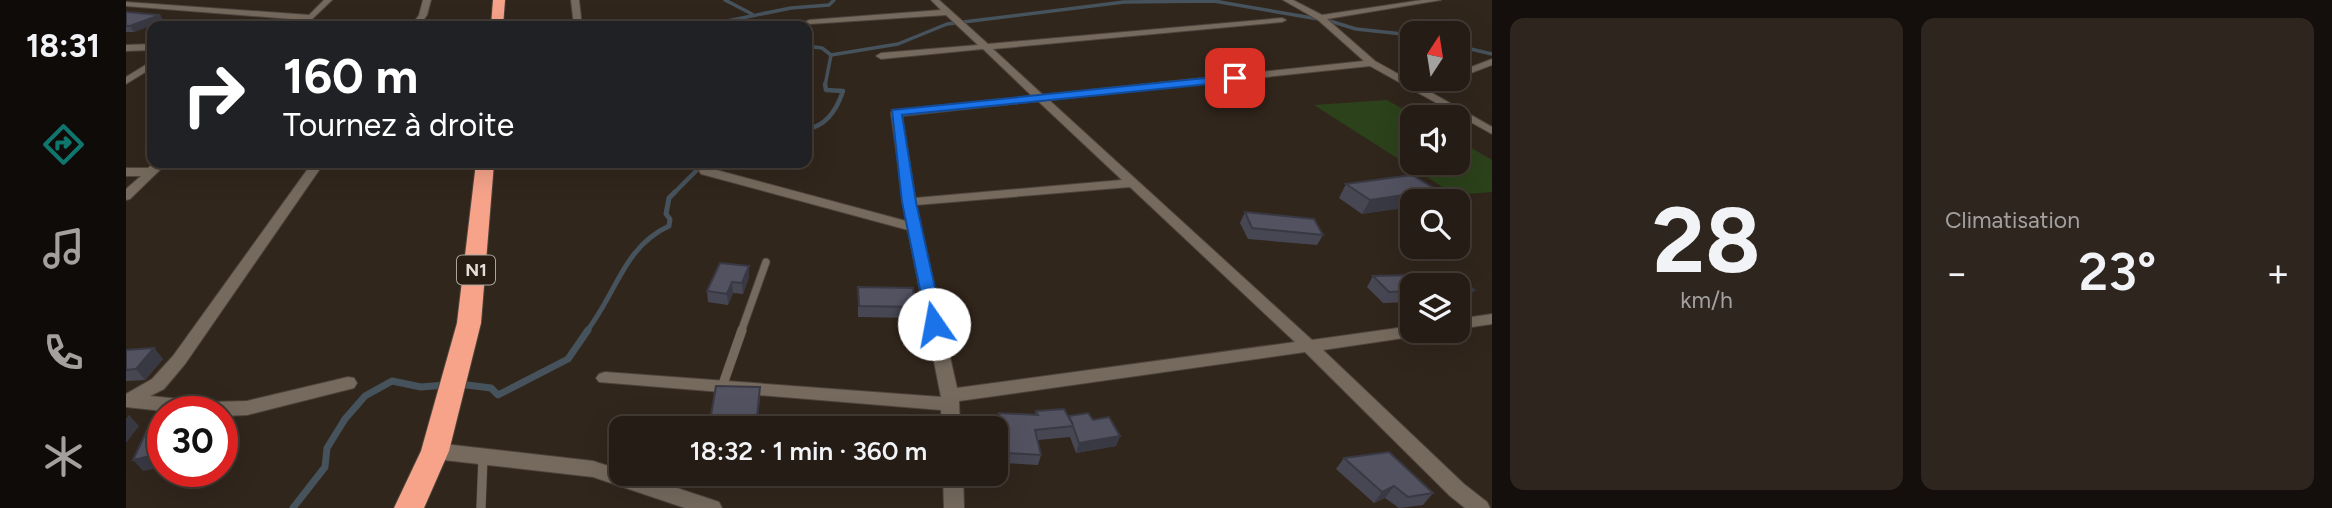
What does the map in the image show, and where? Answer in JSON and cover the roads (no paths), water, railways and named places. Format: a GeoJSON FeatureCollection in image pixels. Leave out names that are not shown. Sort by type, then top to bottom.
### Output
{"type":"FeatureCollection","features":[{"type":"Feature","properties":{"kind":"highway"},"geometry":{"type":"LineString","coordinates":[[497,21],[499,0]]}},
{"type":"Feature","properties":{"kind":"highway","name":"N1"},"geometry":{"type":"LineString","coordinates":[[410,508],[435,451],[454,383],[475,289],[485,168]]}},
{"type":"Feature","properties":{"kind":"street"},"geometry":{"type":"LineString","coordinates":[[308,21],[328,0]]}},
{"type":"Feature","properties":{"kind":"street"},"geometry":{"type":"LineString","coordinates":[[417,21],[427,0]]}},
{"type":"Feature","properties":{"kind":"street"},"geometry":{"type":"LineString","coordinates":[[575,0],[577,21]]}},
{"type":"Feature","properties":{"kind":"street"},"geometry":{"type":"LineString","coordinates":[[935,0],[1310,347],[1457,490],[1480,508]]}},
{"type":"Feature","properties":{"kind":"street"},"geometry":{"type":"LineString","coordinates":[[1287,0],[1321,18],[1372,63],[1400,78]]}},
{"type":"Feature","properties":{"kind":"street"},"geometry":{"type":"LineString","coordinates":[[1321,18],[1437,0]]}},
{"type":"Feature","properties":{"kind":"street"},"geometry":{"type":"LineString","coordinates":[[126,4],[311,18]]}},
{"type":"Feature","properties":{"kind":"street"},"geometry":{"type":"LineString","coordinates":[[812,22],[948,12]]}},
{"type":"Feature","properties":{"kind":"street"},"geometry":{"type":"LineString","coordinates":[[881,56],[1282,20]]}},
{"type":"Feature","properties":{"kind":"street"},"geometry":{"type":"LineString","coordinates":[[126,48],[147,47]]}},
{"type":"Feature","properties":{"kind":"street"},"geometry":{"type":"LineString","coordinates":[[1470,70],[1492,62]]}},
{"type":"Feature","properties":{"kind":"street"},"geometry":{"type":"LineString","coordinates":[[951,416],[950,400],[909,202],[896,113],[1044,100],[1372,63]]}},
{"type":"Feature","properties":{"kind":"street"},"geometry":{"type":"LineString","coordinates":[[126,82],[147,67]]}},
{"type":"Feature","properties":{"kind":"street"},"geometry":{"type":"LineString","coordinates":[[1424,91],[1492,131]]}},
{"type":"Feature","properties":{"kind":"street"},"geometry":{"type":"LineString","coordinates":[[126,172],[150,168]]}},
{"type":"Feature","properties":{"kind":"street"},"geometry":{"type":"LineString","coordinates":[[126,196],[155,168]]}},
{"type":"Feature","properties":{"kind":"street"},"geometry":{"type":"LineString","coordinates":[[127,401],[158,384],[179,360],[314,168]]}},
{"type":"Feature","properties":{"kind":"street"},"geometry":{"type":"LineString","coordinates":[[705,171],[914,227]]}},
{"type":"Feature","properties":{"kind":"street"},"geometry":{"type":"LineString","coordinates":[[909,202],[1133,183]]}},
{"type":"Feature","properties":{"kind":"street"},"geometry":{"type":"LineString","coordinates":[[1470,322],[1492,319]]}},
{"type":"Feature","properties":{"kind":"street"},"geometry":{"type":"LineString","coordinates":[[605,378],[950,400],[1400,334]]}},
{"type":"Feature","properties":{"kind":"street"},"geometry":{"type":"LineString","coordinates":[[127,401],[210,409],[247,408],[348,383]]}},
{"type":"Feature","properties":{"kind":"street"},"geometry":{"type":"LineString","coordinates":[[435,451],[593,469],[712,508]]}},
{"type":"Feature","properties":{"kind":"street"},"geometry":{"type":"LineString","coordinates":[[953,486],[954,508]]}},
{"type":"Feature","properties":{"kind":"lane"},"geometry":{"type":"LineString","coordinates":[[722,387],[766,262]]}},
{"type":"Feature","properties":{"kind":"lane"},"geometry":{"type":"LineString","coordinates":[[481,508],[483,457]]}},
{"type":"Feature","properties":{"kind":"waterway"},"geometry":{"type":"LineString","coordinates":[[725,0],[752,14]]}},
{"type":"Feature","properties":{"kind":"waterway"},"geometry":{"type":"LineString","coordinates":[[727,21],[791,8],[829,5],[834,0]]}},
{"type":"Feature","properties":{"kind":"waterway"},"geometry":{"type":"LineString","coordinates":[[831,55],[898,44],[947,24],[1124,2],[1214,1],[1330,21],[1356,29],[1400,34]]}},
{"type":"Feature","properties":{"kind":"waterway"},"geometry":{"type":"LineString","coordinates":[[812,47],[822,48],[831,55]]}},
{"type":"Feature","properties":{"kind":"waterway"},"geometry":{"type":"LineString","coordinates":[[1470,49],[1492,54]]}},
{"type":"Feature","properties":{"kind":"waterway"},"geometry":{"type":"LineString","coordinates":[[825,85],[831,55]]}},
{"type":"Feature","properties":{"kind":"waterway"},"geometry":{"type":"LineString","coordinates":[[812,128],[826,120],[841,98],[843,91],[826,90],[825,85]]}},
{"type":"Feature","properties":{"kind":"waterway"},"geometry":{"type":"LineString","coordinates":[[586,332],[630,259],[653,235],[669,226],[670,219],[666,214],[669,198],[699,168]]}},
{"type":"Feature","properties":{"kind":"waterway"},"geometry":{"type":"LineString","coordinates":[[459,384],[491,388],[498,395],[568,359],[588,330]]}},
{"type":"Feature","properties":{"kind":"waterway"},"geometry":{"type":"LineString","coordinates":[[293,508],[325,467],[327,448],[345,419],[365,396],[392,381],[421,387],[446,385]]}}]}
